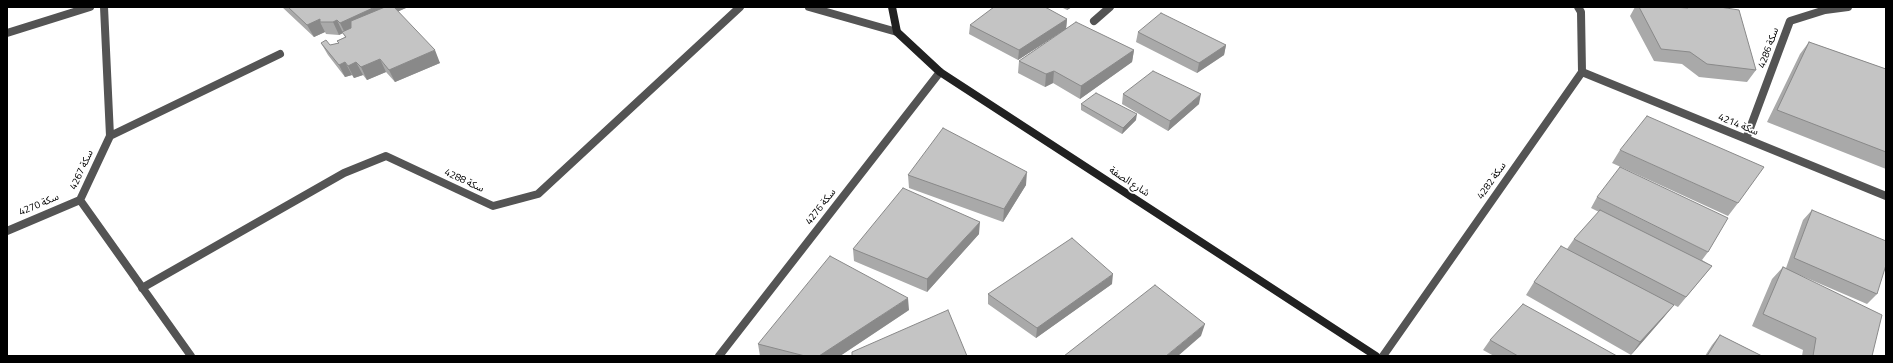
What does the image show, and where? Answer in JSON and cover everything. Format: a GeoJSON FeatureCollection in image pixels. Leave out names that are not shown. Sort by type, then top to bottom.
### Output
{"type":"FeatureCollection","features":[{"type":"Feature","properties":{"kind":"street"},"geometry":{"type":"LineString","coordinates":[[7,33],[90,7]]}},
{"type":"Feature","properties":{"kind":"street","name":"سكة 4267"},"geometry":{"type":"LineString","coordinates":[[104,7],[110,136],[80,200],[191,356]]}},
{"type":"Feature","properties":{"kind":"street","name":"سكة 4288"},"geometry":{"type":"LineString","coordinates":[[142,288],[344,173],[386,156],[493,206],[538,194],[740,7]]}},
{"type":"Feature","properties":{"kind":"street"},"geometry":{"type":"LineString","coordinates":[[809,7],[897,32],[892,7]]}},
{"type":"Feature","properties":{"kind":"street"},"geometry":{"type":"LineString","coordinates":[[1094,21],[1110,7]]}},
{"type":"Feature","properties":{"kind":"street"},"geometry":{"type":"LineString","coordinates":[[1578,7],[1580,12],[1582,72]]}},
{"type":"Feature","properties":{"kind":"street","name":"سكة 4286"},"geometry":{"type":"LineString","coordinates":[[1746,139],[1790,21],[1825,10],[1848,7]]}},
{"type":"Feature","properties":{"kind":"street","name":"شارع الصفة"},"geometry":{"type":"LineString","coordinates":[[897,32],[940,72],[1376,356]]}},
{"type":"Feature","properties":{"kind":"street"},"geometry":{"type":"LineString","coordinates":[[110,136],[280,54]]}},
{"type":"Feature","properties":{"kind":"street","name":"سكة 4276"},"geometry":{"type":"LineString","coordinates":[[719,356],[940,72]]}},
{"type":"Feature","properties":{"kind":"street","name":"سكة 4214"},"geometry":{"type":"LineString","coordinates":[[1582,72],[1886,196]]}},
{"type":"Feature","properties":{"kind":"street","name":"سكة 4282"},"geometry":{"type":"LineString","coordinates":[[1383,356],[1582,72]]}},
{"type":"Feature","properties":{"kind":"street","name":"سكة 4270"},"geometry":{"type":"LineString","coordinates":[[7,231],[80,200]]}},
{"type":"Feature","properties":{"kind":"building"},"geometry":{"type":"Polygon","coordinates":[[[288,7],[375,7],[340,23],[337,20],[333,22],[320,22],[320,19],[307,25],[288,7]]]}},
{"type":"Feature","properties":{"kind":"building"},"geometry":{"type":"Polygon","coordinates":[[[385,7],[394,7],[435,50],[389,70],[380,59],[361,67],[356,62],[348,66],[345,62],[339,65],[321,43],[326,40],[330,45],[339,43],[337,41],[346,37],[342,32],[351,28],[351,21],[385,7]]]}},
{"type":"Feature","properties":{"kind":"building"},"geometry":{"type":"Polygon","coordinates":[[[994,7],[1045,7],[1067,19],[1019,50],[970,25],[994,7]]]}},
{"type":"Feature","properties":{"kind":"building"},"geometry":{"type":"Polygon","coordinates":[[[1639,7],[1720,7],[1739,10],[1756,70],[1707,64],[1690,52],[1661,49],[1639,7]]]}},
{"type":"Feature","properties":{"kind":"building"},"geometry":{"type":"Polygon","coordinates":[[[1161,13],[1226,45],[1199,63],[1138,32],[1161,13]]]}},
{"type":"Feature","properties":{"kind":"building"},"geometry":{"type":"Polygon","coordinates":[[[1076,22],[1134,50],[1081,86],[1054,71],[1046,74],[1019,61],[1076,22]]]}},
{"type":"Feature","properties":{"kind":"building"},"geometry":{"type":"Polygon","coordinates":[[[1809,42],[1886,69],[1886,152],[1777,110],[1809,42]]]}},
{"type":"Feature","properties":{"kind":"building"},"geometry":{"type":"Polygon","coordinates":[[[1153,71],[1201,94],[1170,121],[1123,94],[1153,71]]]}},
{"type":"Feature","properties":{"kind":"building"},"geometry":{"type":"Polygon","coordinates":[[[1096,93],[1137,114],[1123,128],[1081,104],[1096,93]]]}},
{"type":"Feature","properties":{"kind":"building"},"geometry":{"type":"Polygon","coordinates":[[[1647,116],[1764,167],[1738,203],[1620,150],[1647,116]]]}},
{"type":"Feature","properties":{"kind":"building"},"geometry":{"type":"Polygon","coordinates":[[[943,128],[1027,172],[1004,209],[908,175],[943,128]]]}},
{"type":"Feature","properties":{"kind":"building"},"geometry":{"type":"Polygon","coordinates":[[[1620,167],[1728,218],[1708,252],[1597,197],[1620,167]]]}},
{"type":"Feature","properties":{"kind":"building"},"geometry":{"type":"Polygon","coordinates":[[[903,188],[980,222],[927,279],[853,249],[903,188]]]}},
{"type":"Feature","properties":{"kind":"building"},"geometry":{"type":"Polygon","coordinates":[[[1600,210],[1712,266],[1686,297],[1574,239],[1600,210]]]}},
{"type":"Feature","properties":{"kind":"building"},"geometry":{"type":"Polygon","coordinates":[[[1812,210],[1886,241],[1886,265],[1877,294],[1794,258],[1812,210]]]}},
{"type":"Feature","properties":{"kind":"building"},"geometry":{"type":"Polygon","coordinates":[[[1072,238],[1113,274],[1037,328],[988,294],[1072,238]]]}},
{"type":"Feature","properties":{"kind":"building"},"geometry":{"type":"Polygon","coordinates":[[[1561,246],[1674,305],[1640,342],[1534,282],[1561,246]]]}},
{"type":"Feature","properties":{"kind":"building"},"geometry":{"type":"Polygon","coordinates":[[[830,256],[908,298],[819,356],[805,356],[758,344],[830,256]]]}},
{"type":"Feature","properties":{"kind":"building"},"geometry":{"type":"Polygon","coordinates":[[[1783,267],[1882,315],[1872,356],[1813,356],[1816,338],[1763,314],[1783,267]]]}},
{"type":"Feature","properties":{"kind":"building"},"geometry":{"type":"Polygon","coordinates":[[[1155,285],[1205,324],[1166,356],[1064,356],[1155,285]]]}},
{"type":"Feature","properties":{"kind":"building"},"geometry":{"type":"Polygon","coordinates":[[[1523,304],[1617,356],[1518,356],[1490,340],[1523,304]]]}},
{"type":"Feature","properties":{"kind":"building"},"geometry":{"type":"Polygon","coordinates":[[[948,310],[967,356],[852,356],[852,352],[948,310]]]}},
{"type":"Feature","properties":{"kind":"building"},"geometry":{"type":"Polygon","coordinates":[[[1720,335],[1762,356],[1707,356],[1720,335]]]}}]}
